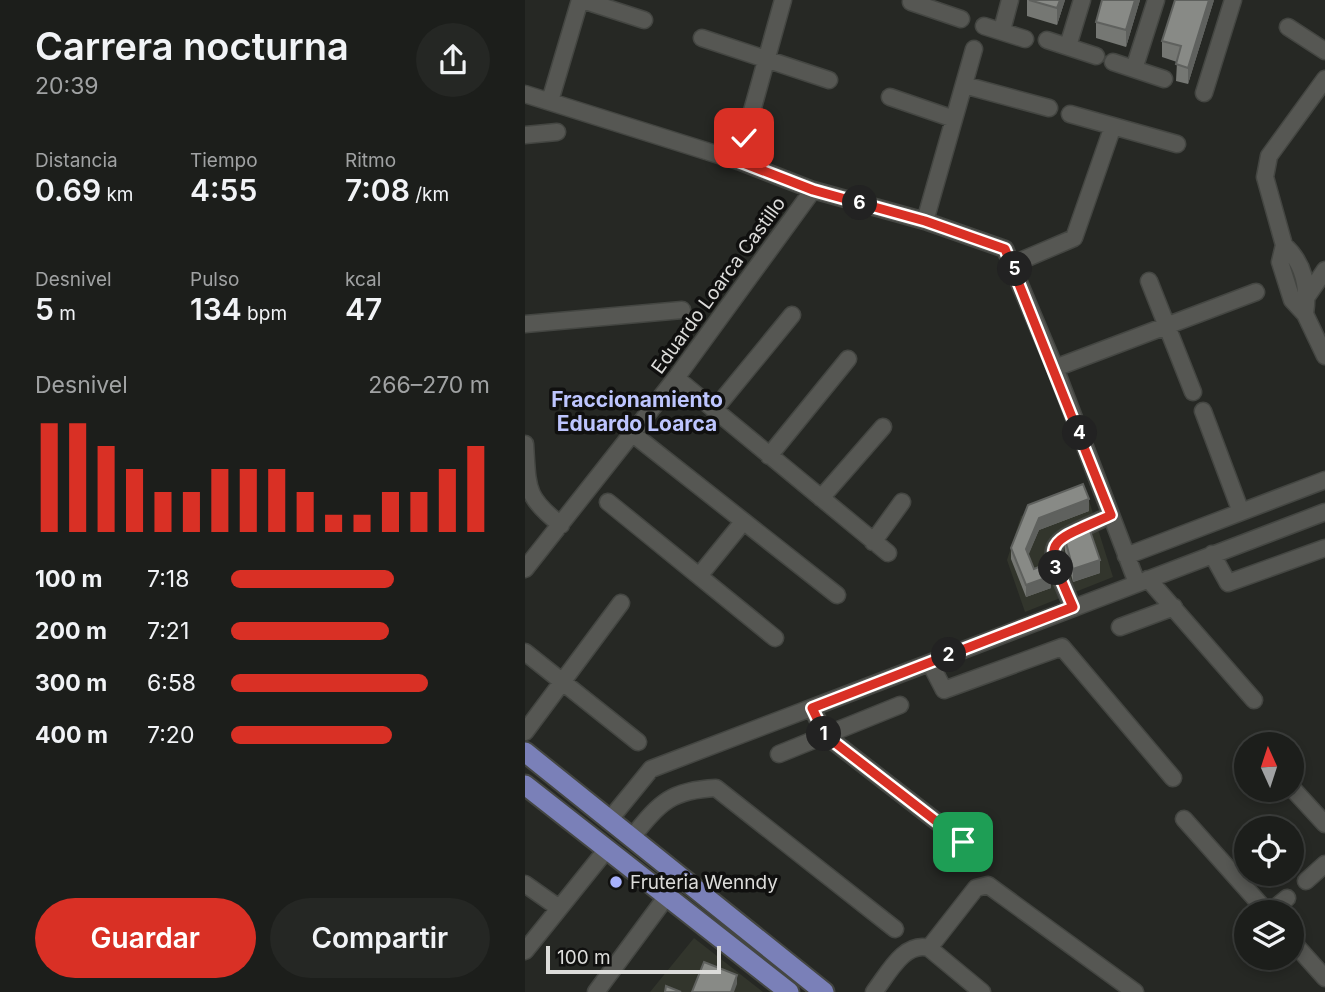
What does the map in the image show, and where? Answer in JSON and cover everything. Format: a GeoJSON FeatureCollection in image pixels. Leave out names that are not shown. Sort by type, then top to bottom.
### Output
{"type":"FeatureCollection","features":[{"type":"Feature","properties":{"kind":"main road"},"geometry":{"type":"LineString","coordinates":[[525,752],[611,818],[824,992]]}},
{"type":"Feature","properties":{"kind":"main road"},"geometry":{"type":"LineString","coordinates":[[525,785],[785,989]]}},
{"type":"Feature","properties":{"kind":"street"},"geometry":{"type":"LineString","coordinates":[[550,102],[581,0],[644,20]]}},
{"type":"Feature","properties":{"kind":"street"},"geometry":{"type":"LineString","coordinates":[[738,161],[783,0]]}},
{"type":"Feature","properties":{"kind":"street"},"geometry":{"type":"LineString","coordinates":[[1002,30],[1010,0]]}},
{"type":"Feature","properties":{"kind":"street"},"geometry":{"type":"LineString","coordinates":[[1068,46],[1082,0]]}},
{"type":"Feature","properties":{"kind":"street"},"geometry":{"type":"LineString","coordinates":[[1134,69],[1156,0]]}},
{"type":"Feature","properties":{"kind":"street"},"geometry":{"type":"LineString","coordinates":[[1204,93],[1233,0]]}},
{"type":"Feature","properties":{"kind":"street"},"geometry":{"type":"LineString","coordinates":[[911,2],[941,6],[961,19]]}},
{"type":"Feature","properties":{"kind":"street"},"geometry":{"type":"LineString","coordinates":[[984,26],[1025,39]]}},
{"type":"Feature","properties":{"kind":"street"},"geometry":{"type":"LineString","coordinates":[[1289,27],[1325,51]]}},
{"type":"Feature","properties":{"kind":"street"},"geometry":{"type":"LineString","coordinates":[[702,38],[829,80]]}},
{"type":"Feature","properties":{"kind":"street"},"geometry":{"type":"LineString","coordinates":[[1047,40],[1096,56]]}},
{"type":"Feature","properties":{"kind":"street"},"geometry":{"type":"LineString","coordinates":[[925,221],[974,49]]}},
{"type":"Feature","properties":{"kind":"street"},"geometry":{"type":"LineString","coordinates":[[1113,62],[1164,79]]}},
{"type":"Feature","properties":{"kind":"street"},"geometry":{"type":"LineString","coordinates":[[1325,79],[1269,156],[1265,177],[1284,245],[1280,262],[1292,300],[1305,314],[1325,356]]}},
{"type":"Feature","properties":{"kind":"street"},"geometry":{"type":"LineString","coordinates":[[964,85],[1049,108]]}},
{"type":"Feature","properties":{"kind":"street"},"geometry":{"type":"LineString","coordinates":[[525,94],[738,161],[813,190],[925,221],[1005,249],[1055,368],[1126,556],[1143,581],[1174,607],[1254,700]]}},
{"type":"Feature","properties":{"kind":"street"},"geometry":{"type":"LineString","coordinates":[[890,97],[954,119]]}},
{"type":"Feature","properties":{"kind":"street"},"geometry":{"type":"LineString","coordinates":[[1070,114],[1177,144]]}},
{"type":"Feature","properties":{"kind":"street"},"geometry":{"type":"LineString","coordinates":[[1013,264],[1074,238],[1113,126]]}},
{"type":"Feature","properties":{"kind":"street"},"geometry":{"type":"LineString","coordinates":[[525,135],[557,132]]}},
{"type":"Feature","properties":{"kind":"street","name":"Eduardo Loarca Castillo"},"geometry":{"type":"LineString","coordinates":[[525,569],[676,378],[813,190]]}},
{"type":"Feature","properties":{"kind":"street"},"geometry":{"type":"LineString","coordinates":[[1284,245],[1299,258],[1308,295],[1305,314]]}},
{"type":"Feature","properties":{"kind":"street"},"geometry":{"type":"LineString","coordinates":[[1292,300],[1308,295],[1325,270]]}},
{"type":"Feature","properties":{"kind":"street"},"geometry":{"type":"LineString","coordinates":[[1149,281],[1193,392]]}},
{"type":"Feature","properties":{"kind":"street"},"geometry":{"type":"LineString","coordinates":[[1055,368],[1256,292]]}},
{"type":"Feature","properties":{"kind":"street"},"geometry":{"type":"LineString","coordinates":[[525,324],[682,310]]}},
{"type":"Feature","properties":{"kind":"street"},"geometry":{"type":"LineString","coordinates":[[714,410],[792,315]]}},
{"type":"Feature","properties":{"kind":"street"},"geometry":{"type":"LineString","coordinates":[[769,456],[848,359]]}},
{"type":"Feature","properties":{"kind":"street"},"geometry":{"type":"LineString","coordinates":[[676,378],[888,553]]}},
{"type":"Feature","properties":{"kind":"street"},"geometry":{"type":"LineString","coordinates":[[1203,411],[1241,512]]}},
{"type":"Feature","properties":{"kind":"street"},"geometry":{"type":"LineString","coordinates":[[821,498],[883,427]]}},
{"type":"Feature","properties":{"kind":"street"},"geometry":{"type":"LineString","coordinates":[[633,434],[837,595]]}},
{"type":"Feature","properties":{"kind":"street"},"geometry":{"type":"LineString","coordinates":[[525,444],[528,489],[534,504],[561,525]]}},
{"type":"Feature","properties":{"kind":"street"},"geometry":{"type":"LineString","coordinates":[[1126,556],[1325,480]]}},
{"type":"Feature","properties":{"kind":"street"},"geometry":{"type":"LineString","coordinates":[[608,502],[775,638]]}},
{"type":"Feature","properties":{"kind":"street"},"geometry":{"type":"LineString","coordinates":[[873,542],[902,502]]}},
{"type":"Feature","properties":{"kind":"street"},"geometry":{"type":"LineString","coordinates":[[611,818],[651,769],[1325,512]]}},
{"type":"Feature","properties":{"kind":"street"},"geometry":{"type":"LineString","coordinates":[[1073,607],[1053,562],[1053,547],[1062,537],[1111,515]]}},
{"type":"Feature","properties":{"kind":"street"},"geometry":{"type":"LineString","coordinates":[[699,576],[744,522]]}},
{"type":"Feature","properties":{"kind":"street"},"geometry":{"type":"LineString","coordinates":[[1212,554],[1224,580],[1231,583],[1325,548]]}},
{"type":"Feature","properties":{"kind":"street"},"geometry":{"type":"LineString","coordinates":[[525,732],[621,603]]}},
{"type":"Feature","properties":{"kind":"street"},"geometry":{"type":"LineString","coordinates":[[1119,627],[1174,607]]}},
{"type":"Feature","properties":{"kind":"street"},"geometry":{"type":"LineString","coordinates":[[930,663],[944,690],[1062,647],[1173,778]]}},
{"type":"Feature","properties":{"kind":"street"},"geometry":{"type":"LineString","coordinates":[[525,652],[638,742]]}},
{"type":"Feature","properties":{"kind":"street"},"geometry":{"type":"LineString","coordinates":[[779,754],[900,705]]}},
{"type":"Feature","properties":{"kind":"street"},"geometry":{"type":"LineString","coordinates":[[812,708],[825,735],[963,842]]}},
{"type":"Feature","properties":{"kind":"street"},"geometry":{"type":"LineString","coordinates":[[633,836],[663,801],[692,789],[716,788],[895,929]]}},
{"type":"Feature","properties":{"kind":"street"},"geometry":{"type":"LineString","coordinates":[[1304,801],[1325,824]]}},
{"type":"Feature","properties":{"kind":"street"},"geometry":{"type":"LineString","coordinates":[[1184,819],[1257,900]]}},
{"type":"Feature","properties":{"kind":"street"},"geometry":{"type":"LineString","coordinates":[[525,951],[607,849]]}},
{"type":"Feature","properties":{"kind":"street"},"geometry":{"type":"LineString","coordinates":[[1306,881],[1325,864]]}},
{"type":"Feature","properties":{"kind":"street"},"geometry":{"type":"LineString","coordinates":[[525,884],[559,908]]}},
{"type":"Feature","properties":{"kind":"street"},"geometry":{"type":"LineString","coordinates":[[929,948],[976,888],[988,884],[1135,992]]}},
{"type":"Feature","properties":{"kind":"street"},"geometry":{"type":"LineString","coordinates":[[596,992],[667,895]]}},
{"type":"Feature","properties":{"kind":"street"},"geometry":{"type":"LineString","coordinates":[[874,992],[909,948],[929,948],[982,992]]}},
{"type":"Feature","properties":{"kind":"street"},"geometry":{"type":"LineString","coordinates":[[1304,955],[1325,978]]}},
{"type":"Feature","properties":{"kind":"street"},"geometry":{"type":"LineString","coordinates":[[785,989],[794,969]]}},
{"type":"Feature","properties":{"kind":"shaded area"},"geometry":{"type":"Polygon","coordinates":[[[1086,491],[1113,577],[1025,612],[1007,560],[1021,516],[1086,491]]]}},
{"type":"Feature","properties":{"kind":"shaded area"},"geometry":{"type":"Polygon","coordinates":[[[694,938],[763,992],[650,992],[694,938]]]}},
{"type":"Feature","properties":{"kind":"building"},"geometry":{"type":"Polygon","coordinates":[[[1029,0],[1060,0],[1057,8],[1029,0]]]}},
{"type":"Feature","properties":{"kind":"building"},"geometry":{"type":"Polygon","coordinates":[[[1102,0],[1135,0],[1126,30],[1096,22],[1102,0]]]}},
{"type":"Feature","properties":{"kind":"building"},"geometry":{"type":"Polygon","coordinates":[[[1175,0],[1209,0],[1188,68],[1176,64],[1181,46],[1162,41],[1175,0]]]}},
{"type":"Feature","properties":{"kind":"building"},"geometry":{"type":"Polygon","coordinates":[[[1083,484],[1089,499],[1039,518],[1026,549],[1034,569],[1046,564],[1051,576],[1026,585],[1011,548],[1028,505],[1083,484]]]}},
{"type":"Feature","properties":{"kind":"building"},"geometry":{"type":"Polygon","coordinates":[[[1089,528],[1100,560],[1073,569],[1065,539],[1089,528]]]}},
{"type":"Feature","properties":{"kind":"building"},"geometry":{"type":"Polygon","coordinates":[[[704,962],[737,975],[731,992],[692,992],[704,962]]]}},
{"type":"Feature","properties":{"kind":"building"},"geometry":{"type":"Polygon","coordinates":[[[666,986],[681,992],[665,992],[666,986]]]}},
{"type":"Feature","properties":{"kind":"place","name":"Fruteria Wenndy"},"geometry":{"type":"Point","coordinates":[616,882]}},
{"type":"Feature","properties":{"kind":"district","name":"Fraccionamiento Eduardo Loarca"},"geometry":{"type":"Point","coordinates":[637,412]}},
{"type":"Feature","properties":{"kind":"route"},"geometry":{"type":"LineString","coordinates":[[744,138],[738,161],[813,190],[925,221],[1005,249],[1055,368],[1111,515],[1062,537],[1053,547],[1053,562],[1073,607],[812,708],[825,735],[963,842]]}}]}
